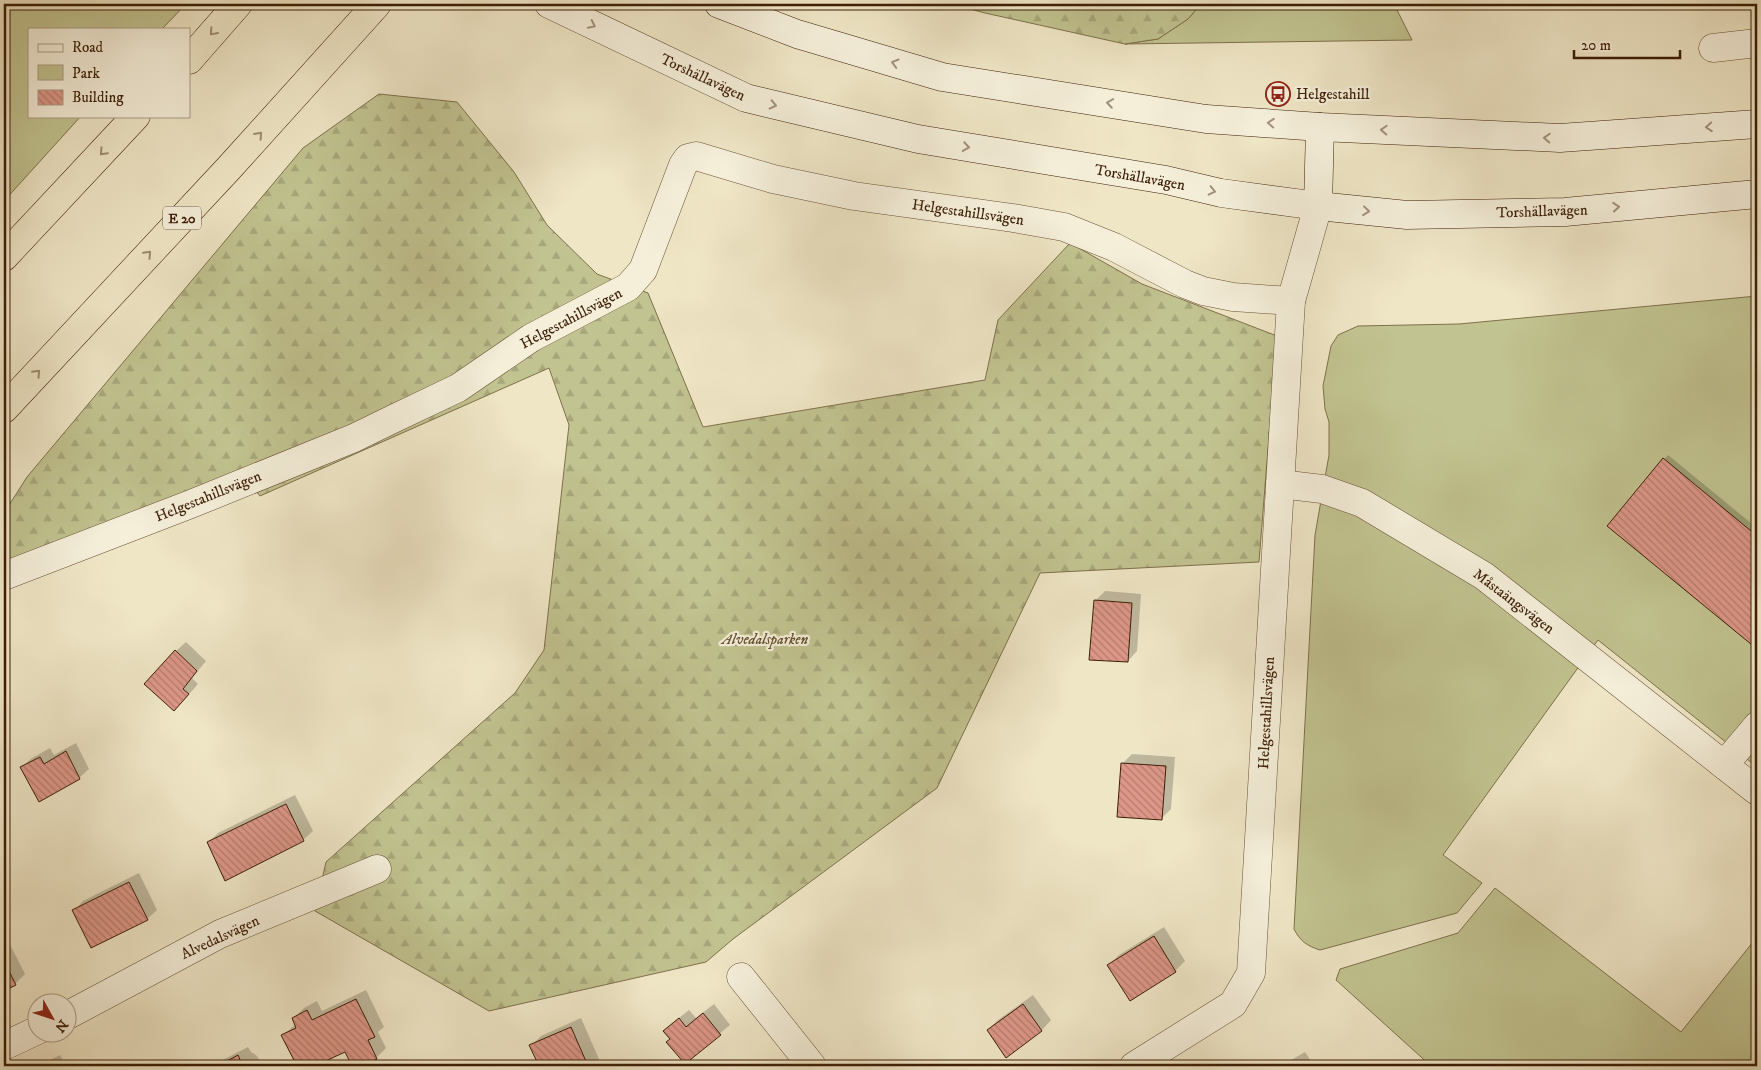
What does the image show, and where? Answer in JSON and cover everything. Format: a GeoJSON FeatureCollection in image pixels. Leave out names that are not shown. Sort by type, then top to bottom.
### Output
{"type":"FeatureCollection","features":[{"type":"Feature","properties":{"kind":"highway"},"geometry":{"type":"LineString","coordinates":[[190,59],[238,4]]}},
{"type":"Feature","properties":{"kind":"highway","name":"E 20"},"geometry":{"type":"LineString","coordinates":[[4,408],[222,175],[377,4]]}},
{"type":"Feature","properties":{"kind":"highway"},"geometry":{"type":"LineString","coordinates":[[4,257],[134,118]]}},
{"type":"Feature","properties":{"kind":"street","name":"Torshällavägen"},"geometry":{"type":"LineString","coordinates":[[548,4],[746,98],[918,139],[1166,180],[1221,193],[1318,206],[1407,215],[1565,212],[1757,194]]}},
{"type":"Feature","properties":{"kind":"street"},"geometry":{"type":"LineString","coordinates":[[719,4],[797,34],[942,76],[1206,119],[1320,127],[1560,138],[1757,124]]}},
{"type":"Feature","properties":{"kind":"street"},"geometry":{"type":"LineString","coordinates":[[1713,48],[1757,43]]}},
{"type":"Feature","properties":{"kind":"street","name":"Helgestahillsvägen"},"geometry":{"type":"LineString","coordinates":[[1134,1066],[1233,1004],[1251,973],[1291,301],[1318,206],[1320,127]]}},
{"type":"Feature","properties":{"kind":"street","name":"Helgestahillsvägen"},"geometry":{"type":"LineString","coordinates":[[4,576],[191,504],[354,438],[458,388],[531,338],[628,287],[643,270],[683,165],[688,158],[696,156],[773,179],[854,196],[1064,227],[1114,248],[1185,284],[1203,291],[1233,296],[1291,301]]}},
{"type":"Feature","properties":{"kind":"street","name":"Måstaängsvägen"},"geometry":{"type":"LineString","coordinates":[[1280,484],[1322,489],[1362,503],[1484,576],[1757,791]]}},
{"type":"Feature","properties":{"kind":"street"},"geometry":{"type":"LineString","coordinates":[[1724,765],[1757,726]]}},
{"type":"Feature","properties":{"kind":"street","name":"Alvedalsvägen"},"geometry":{"type":"LineString","coordinates":[[78,1010],[220,934],[377,869]]}},
{"type":"Feature","properties":{"kind":"street"},"geometry":{"type":"LineString","coordinates":[[741,977],[812,1066]]}},
{"type":"Feature","properties":{"kind":"street"},"geometry":{"type":"LineString","coordinates":[[4,1046],[28,1035]]}},
{"type":"Feature","properties":{"kind":"green space"},"geometry":{"type":"Polygon","coordinates":[[[9,4],[186,4],[163,28],[28,28],[28,118],[79,118],[4,201],[4,7],[9,4]]]}},
{"type":"Feature","properties":{"kind":"green space"},"geometry":{"type":"Polygon","coordinates":[[[952,4],[1201,4],[1188,19],[1158,39],[1125,44],[952,4]]]}},
{"type":"Feature","properties":{"kind":"green space"},"geometry":{"type":"Polygon","coordinates":[[[1201,4],[1394,4],[1412,40],[1125,44],[1158,39],[1188,19],[1201,4]]]}},
{"type":"Feature","properties":{"kind":"green space","name":"Alvedalsparken"},"geometry":{"type":"Polygon","coordinates":[[[379,94],[457,102],[514,172],[547,225],[597,274],[648,293],[703,427],[985,380],[998,320],[1070,243],[1142,284],[1277,336],[1259,562],[1040,573],[937,788],[733,939],[706,962],[489,1011],[315,911],[326,862],[515,693],[544,650],[569,425],[549,368],[260,496],[247,480],[4,576],[4,513],[27,477],[303,148],[379,94]]]}},
{"type":"Feature","properties":{"kind":"green space"},"geometry":{"type":"Polygon","coordinates":[[[1757,296],[1757,767],[1598,640],[1443,855],[1482,883],[1457,913],[1320,950],[1311,947],[1299,937],[1294,929],[1315,535],[1329,455],[1329,422],[1325,409],[1323,386],[1331,346],[1338,335],[1358,326],[1459,324],[1757,296]]]}},
{"type":"Feature","properties":{"kind":"green space"},"geometry":{"type":"Polygon","coordinates":[[[1495,888],[1681,1032],[1757,937],[1757,1066],[1431,1066],[1336,980],[1340,969],[1458,933],[1495,888]]]}},
{"type":"Feature","properties":{"kind":"building"},"geometry":{"type":"Polygon","coordinates":[[[1663,458],[1757,536],[1757,649],[1607,526],[1663,458]]]}},
{"type":"Feature","properties":{"kind":"building"},"geometry":{"type":"Polygon","coordinates":[[[1094,600],[1132,603],[1128,662],[1089,660],[1094,600]]]}},
{"type":"Feature","properties":{"kind":"building"},"geometry":{"type":"Polygon","coordinates":[[[175,650],[197,671],[183,689],[189,694],[174,711],[144,684],[175,650]]]}},
{"type":"Feature","properties":{"kind":"building"},"geometry":{"type":"Polygon","coordinates":[[[66,751],[80,779],[39,802],[20,767],[40,757],[44,764],[66,751]]]}},
{"type":"Feature","properties":{"kind":"building"},"geometry":{"type":"Polygon","coordinates":[[[1121,763],[1166,766],[1162,820],[1117,817],[1121,763]]]}},
{"type":"Feature","properties":{"kind":"building"},"geometry":{"type":"Polygon","coordinates":[[[286,804],[304,841],[225,881],[207,842],[286,804]]]}},
{"type":"Feature","properties":{"kind":"building"},"geometry":{"type":"Polygon","coordinates":[[[129,882],[148,920],[91,948],[72,910],[129,882]]]}},
{"type":"Feature","properties":{"kind":"building"},"geometry":{"type":"Polygon","coordinates":[[[1154,936],[1176,972],[1130,1001],[1107,965],[1154,936]]]}},
{"type":"Feature","properties":{"kind":"building"},"geometry":{"type":"Polygon","coordinates":[[[4,961],[16,985],[4,991],[4,961]]]}},
{"type":"Feature","properties":{"kind":"building"},"geometry":{"type":"Polygon","coordinates":[[[356,999],[375,1037],[368,1040],[377,1059],[361,1066],[352,1066],[345,1052],[315,1066],[297,1066],[281,1035],[296,1028],[292,1018],[307,1010],[312,1020],[356,999]]]}},
{"type":"Feature","properties":{"kind":"building"},"geometry":{"type":"Polygon","coordinates":[[[1023,1004],[1042,1031],[1006,1058],[987,1030],[1023,1004]]]}},
{"type":"Feature","properties":{"kind":"building"},"geometry":{"type":"Polygon","coordinates":[[[703,1013],[721,1035],[685,1064],[666,1042],[670,1039],[663,1031],[679,1018],[686,1027],[703,1013]]]}},
{"type":"Feature","properties":{"kind":"building"},"geometry":{"type":"Polygon","coordinates":[[[571,1027],[588,1066],[539,1066],[529,1045],[571,1027]]]}},
{"type":"Feature","properties":{"kind":"building"},"geometry":{"type":"Polygon","coordinates":[[[238,1055],[241,1062],[248,1066],[218,1066],[238,1055]]]}},
{"type":"Feature","properties":{"kind":"place","name":"Helgestahill"},"geometry":{"type":"Point","coordinates":[1278,94]}}]}
